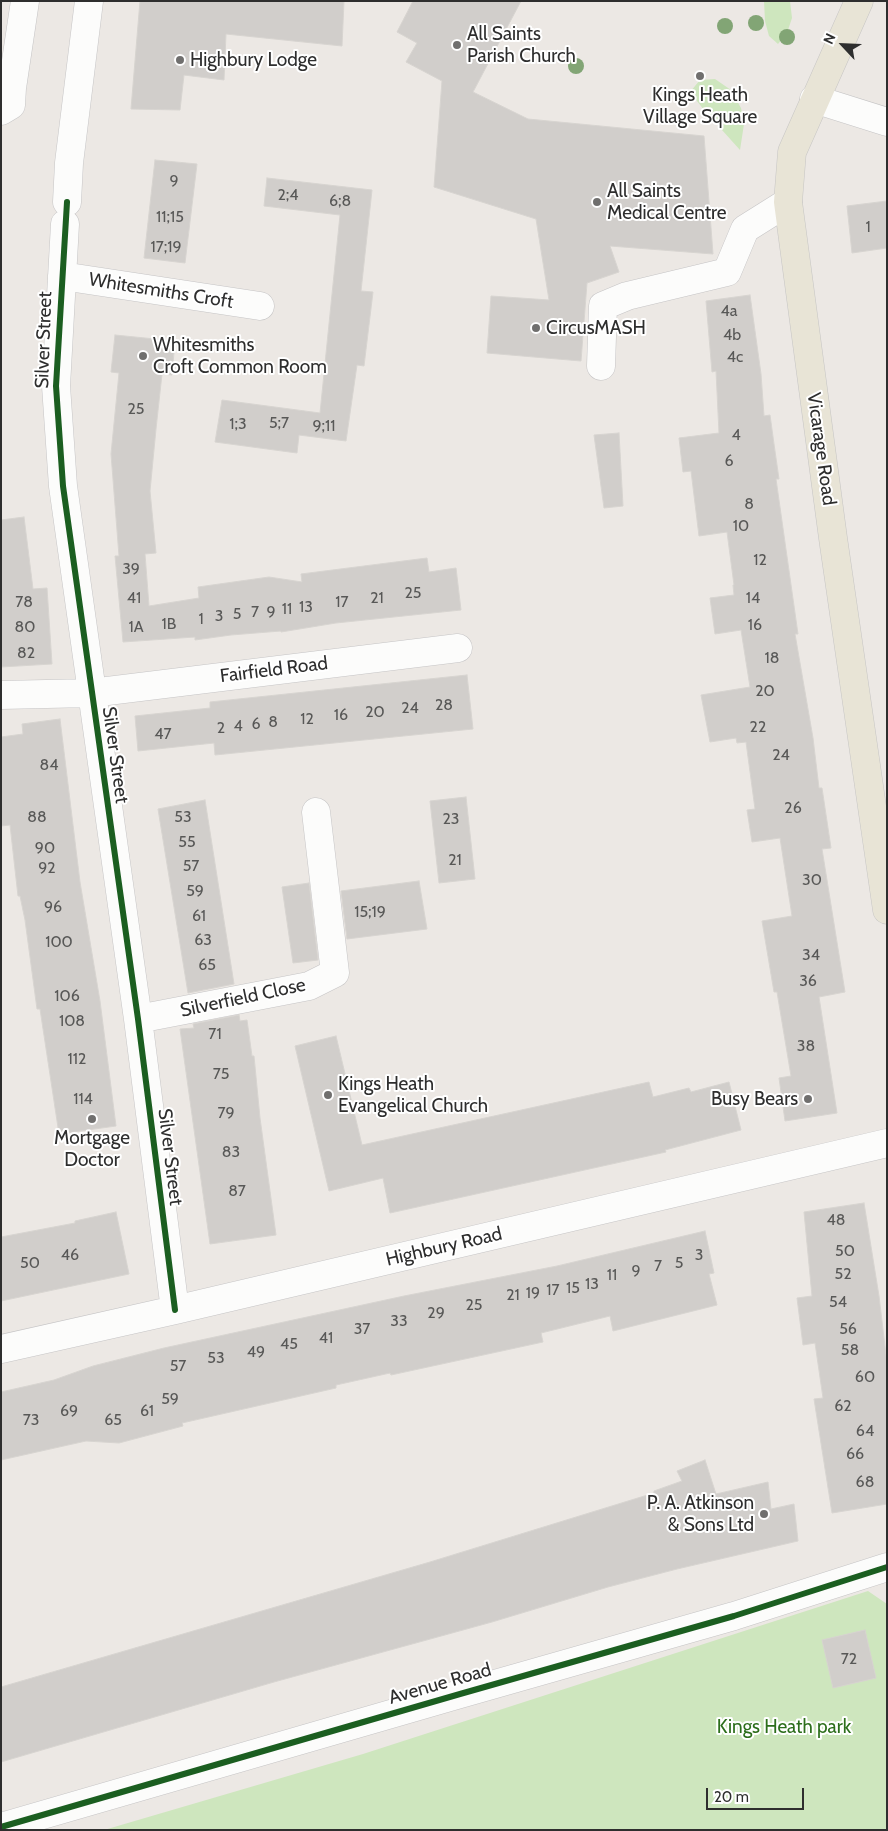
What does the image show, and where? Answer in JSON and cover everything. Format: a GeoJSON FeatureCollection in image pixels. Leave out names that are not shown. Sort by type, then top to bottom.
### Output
{"type":"FeatureCollection","features":[{"type":"Feature","properties":{"kind":"main road","name":"Vicarage Road"},"geometry":{"type":"LineString","coordinates":[[859,1],[792,152],[788,202],[887,910]]}},
{"type":"Feature","properties":{"kind":"street"},"geometry":{"type":"LineString","coordinates":[[1,111],[11,105],[24,1]]}},
{"type":"Feature","properties":{"kind":"street","name":"Silver Street"},"geometry":{"type":"LineString","coordinates":[[89,1],[69,163],[56,386],[62,476],[138,1019],[175,1310]]}},
{"type":"Feature","properties":{"kind":"street"},"geometry":{"type":"LineString","coordinates":[[814,100],[887,122]]}},
{"type":"Feature","properties":{"kind":"street"},"geometry":{"type":"LineString","coordinates":[[601,366],[603,306],[627,296],[727,272],[745,229],[788,202]]}},
{"type":"Feature","properties":{"kind":"street","name":"Whitesmiths Croft"},"geometry":{"type":"LineString","coordinates":[[62,276],[260,306]]}},
{"type":"Feature","properties":{"kind":"street","name":"Fairfield Road"},"geometry":{"type":"LineString","coordinates":[[1,695],[91,693],[458,648]]}},
{"type":"Feature","properties":{"kind":"street","name":"Silverfield Close"},"geometry":{"type":"LineString","coordinates":[[138,1019],[309,986],[335,973],[316,812]]}},
{"type":"Feature","properties":{"kind":"street","name":"Highbury Road"},"geometry":{"type":"LineString","coordinates":[[1,1349],[887,1144]]}},
{"type":"Feature","properties":{"kind":"street","name":"Avenue Road"},"geometry":{"type":"LineString","coordinates":[[1,1827],[734,1616],[887,1567]]}},
{"type":"Feature","properties":{"kind":"green space"},"geometry":{"type":"Polygon","coordinates":[[[764,1],[790,1],[792,18],[787,33],[778,44],[769,36],[765,21],[764,1]]]}},
{"type":"Feature","properties":{"kind":"green space"},"geometry":{"type":"Polygon","coordinates":[[[715,79],[731,90],[741,108],[744,124],[740,150],[690,92],[700,80],[715,79]]]}},
{"type":"Feature","properties":{"kind":"green space","name":"Kings Heath park"},"geometry":{"type":"Polygon","coordinates":[[[868,1591],[887,1604],[887,1830],[104,1830],[363,1754],[868,1591]]]}},
{"type":"Feature","properties":{"kind":"building","name":"Highbury Lodge"},"geometry":{"type":"Polygon","coordinates":[[[140,1],[344,1],[342,46],[226,34],[224,80],[184,75],[180,110],[131,109],[140,1]]]}},
{"type":"Feature","properties":{"kind":"building","name":"All Saints Medical Centre"},"geometry":{"type":"Polygon","coordinates":[[[413,1],[521,1],[473,92],[528,119],[704,136],[713,254],[610,246],[619,272],[587,283],[581,361],[487,353],[491,296],[549,300],[536,219],[434,187],[442,81],[406,62],[417,43],[397,32],[413,1]]]}},
{"type":"Feature","properties":{"kind":"building"},"geometry":{"type":"Polygon","coordinates":[[[155,160],[197,164],[185,263],[144,258],[155,160]]]}},
{"type":"Feature","properties":{"kind":"building"},"geometry":{"type":"Polygon","coordinates":[[[267,178],[372,190],[361,291],[373,292],[364,366],[357,365],[346,441],[299,435],[297,453],[215,442],[222,400],[320,413],[340,215],[264,206],[267,178]]]}},
{"type":"Feature","properties":{"kind":"building"},"geometry":{"type":"Polygon","coordinates":[[[887,201],[887,248],[852,253],[847,206],[887,201]]]}},
{"type":"Feature","properties":{"kind":"building"},"geometry":{"type":"Polygon","coordinates":[[[750,295],[761,374],[764,416],[770,415],[779,479],[776,479],[798,634],[795,634],[813,738],[819,788],[822,788],[831,848],[822,849],[845,992],[819,997],[837,1113],[785,1121],[779,1078],[791,1076],[777,992],[774,992],[762,921],[792,916],[780,838],[752,842],[747,810],[755,809],[746,742],[737,743],[736,738],[710,742],[701,695],[750,687],[741,630],[715,634],[710,598],[734,595],[727,532],[699,536],[691,471],[683,472],[679,438],[719,433],[716,371],[712,372],[706,301],[750,295]]]}},
{"type":"Feature","properties":{"kind":"building"},"geometry":{"type":"Polygon","coordinates":[[[115,335],[175,341],[172,375],[162,374],[156,429],[150,491],[156,553],[145,554],[149,606],[199,598],[198,587],[269,577],[302,582],[301,574],[427,558],[429,572],[456,568],[461,610],[336,623],[281,632],[231,635],[195,640],[195,637],[123,642],[115,556],[119,556],[111,454],[119,373],[111,372],[115,335]]]}},
{"type":"Feature","properties":{"kind":"building"},"geometry":{"type":"Polygon","coordinates":[[[619,433],[623,506],[604,508],[594,435],[619,433]]]}},
{"type":"Feature","properties":{"kind":"building"},"geometry":{"type":"Polygon","coordinates":[[[24,517],[33,589],[47,588],[52,664],[1,667],[1,520],[24,517]]]}},
{"type":"Feature","properties":{"kind":"building"},"geometry":{"type":"Polygon","coordinates":[[[467,675],[473,729],[215,755],[214,743],[138,751],[135,716],[210,708],[210,702],[467,675]]]}},
{"type":"Feature","properties":{"kind":"building"},"geometry":{"type":"Polygon","coordinates":[[[60,719],[80,882],[100,1001],[116,1126],[59,1134],[40,1009],[37,1009],[25,920],[20,896],[18,896],[10,825],[1,826],[1,737],[23,734],[22,724],[60,719]]]}},
{"type":"Feature","properties":{"kind":"building"},"geometry":{"type":"Polygon","coordinates":[[[466,797],[475,879],[439,883],[430,801],[466,797]]]}},
{"type":"Feature","properties":{"kind":"building"},"geometry":{"type":"Polygon","coordinates":[[[205,800],[234,984],[188,993],[158,809],[205,800]]]}},
{"type":"Feature","properties":{"kind":"building"},"geometry":{"type":"Polygon","coordinates":[[[419,881],[427,929],[347,939],[341,891],[419,881]]]}},
{"type":"Feature","properties":{"kind":"building"},"geometry":{"type":"Polygon","coordinates":[[[309,883],[318,960],[293,963],[282,887],[309,883]]]}},
{"type":"Feature","properties":{"kind":"building"},"geometry":{"type":"Polygon","coordinates":[[[239,1015],[240,1021],[247,1020],[252,1056],[254,1056],[260,1118],[276,1235],[210,1244],[180,1029],[194,1028],[193,1024],[239,1015]]]}},
{"type":"Feature","properties":{"kind":"building"},"geometry":{"type":"Polygon","coordinates":[[[336,1036],[362,1145],[649,1082],[653,1097],[689,1088],[691,1092],[729,1082],[741,1130],[665,1150],[666,1152],[390,1213],[383,1178],[329,1191],[295,1046],[336,1036]]]}},
{"type":"Feature","properties":{"kind":"building"},"geometry":{"type":"Polygon","coordinates":[[[864,1203],[879,1296],[887,1363],[887,1504],[832,1513],[814,1399],[823,1398],[815,1343],[803,1345],[797,1298],[812,1296],[804,1212],[864,1203]]]}},
{"type":"Feature","properties":{"kind":"building"},"geometry":{"type":"Polygon","coordinates":[[[116,1212],[129,1274],[1,1301],[1,1237],[75,1223],[75,1221],[116,1212]]]}},
{"type":"Feature","properties":{"kind":"building"},"geometry":{"type":"Polygon","coordinates":[[[705,1231],[714,1273],[709,1274],[717,1305],[613,1331],[610,1316],[541,1333],[543,1342],[336,1385],[336,1388],[182,1423],[183,1426],[119,1443],[86,1441],[1,1460],[1,1392],[54,1380],[93,1366],[164,1348],[404,1296],[557,1266],[705,1231]]]}},
{"type":"Feature","properties":{"kind":"building"},"geometry":{"type":"Polygon","coordinates":[[[705,1460],[716,1494],[768,1482],[771,1509],[794,1504],[798,1541],[608,1587],[1,1762],[1,1687],[430,1562],[654,1493],[654,1491],[682,1481],[677,1471],[705,1460]]]}},
{"type":"Feature","properties":{"kind":"building"},"geometry":{"type":"Polygon","coordinates":[[[865,1630],[876,1678],[833,1688],[822,1640],[865,1630]]]}},
{"type":"Feature","properties":{"kind":"cycle path"},"geometry":{"type":"LineString","coordinates":[[67,202],[56,386],[63,486],[138,1019],[175,1310]]}},
{"type":"Feature","properties":{"kind":"cycle path"},"geometry":{"type":"LineString","coordinates":[[1,1827],[734,1616],[887,1567]]}},
{"type":"Feature","properties":{"kind":"place","name":"All Saints Parish Church"},"geometry":{"type":"Point","coordinates":[457,45]}},
{"type":"Feature","properties":{"kind":"place","name":"Highbury Lodge"},"geometry":{"type":"Point","coordinates":[180,60]}},
{"type":"Feature","properties":{"kind":"place","name":"Kings Heath Village Square"},"geometry":{"type":"Point","coordinates":[700,76]}},
{"type":"Feature","properties":{"kind":"place","name":"All Saints Medical Centre"},"geometry":{"type":"Point","coordinates":[597,202]}},
{"type":"Feature","properties":{"kind":"place","name":"CircusMASH"},"geometry":{"type":"Point","coordinates":[536,328]}},
{"type":"Feature","properties":{"kind":"place","name":"Whitesmiths Croft Common Room"},"geometry":{"type":"Point","coordinates":[143,356]}},
{"type":"Feature","properties":{"kind":"place","name":"Kings Heath Evangelical Church"},"geometry":{"type":"Point","coordinates":[328,1095]}},
{"type":"Feature","properties":{"kind":"place","name":"Busy Bears"},"geometry":{"type":"Point","coordinates":[808,1099]}},
{"type":"Feature","properties":{"kind":"place","name":"Mortgage Doctor"},"geometry":{"type":"Point","coordinates":[92,1119]}},
{"type":"Feature","properties":{"kind":"place","name":"P. A. Atkinson & Sons Ltd"},"geometry":{"type":"Point","coordinates":[764,1514]}}]}
